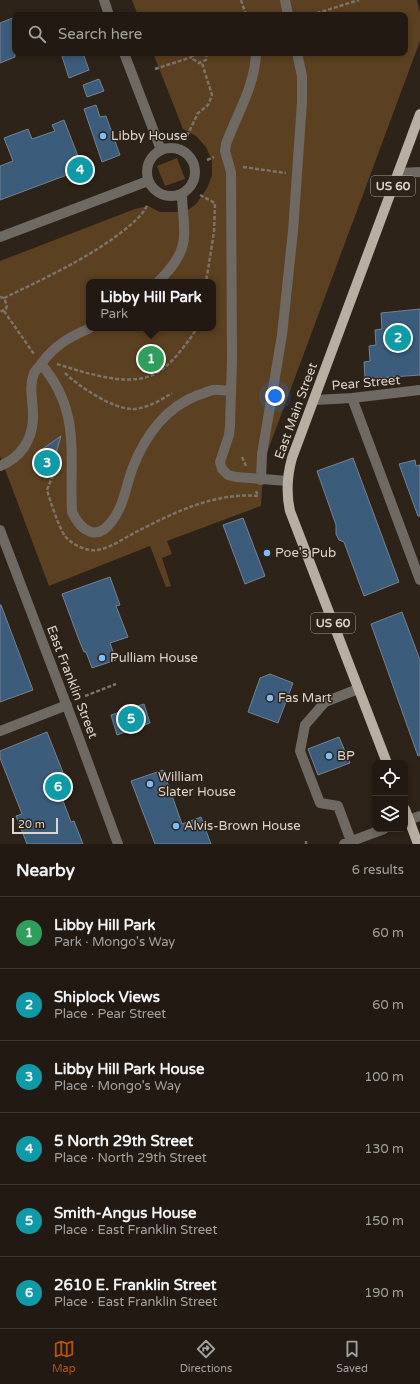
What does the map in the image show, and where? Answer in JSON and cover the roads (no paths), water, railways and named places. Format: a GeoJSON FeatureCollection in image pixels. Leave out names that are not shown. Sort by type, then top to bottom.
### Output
{"type":"FeatureCollection","features":[{"type":"Feature","properties":{"kind":"main road","name":"East Main Street"},"geometry":{"type":"LineString","coordinates":[[386,760],[290,511],[288,500],[288,481],[292,458],[420,114]]}},
{"type":"Feature","properties":{"kind":"main road"},"geometry":{"type":"LineString","coordinates":[[408,822],[418,844]]}},
{"type":"Feature","properties":{"kind":"street"},"geometry":{"type":"LineString","coordinates":[[104,0],[109,12]]}},
{"type":"Feature","properties":{"kind":"street"},"geometry":{"type":"LineString","coordinates":[[285,0],[287,12]]}},
{"type":"Feature","properties":{"kind":"street"},"geometry":{"type":"LineString","coordinates":[[125,56],[161,150]]}},
{"type":"Feature","properties":{"kind":"street"},"geometry":{"type":"LineString","coordinates":[[256,56],[251,84],[226,144],[225,151],[231,172],[231,391],[229,435],[220,462],[222,469],[228,475],[236,478],[288,481]]}},
{"type":"Feature","properties":{"kind":"street"},"geometry":{"type":"LineString","coordinates":[[257,479],[282,335],[293,231],[302,89],[302,76],[298,56]]}},
{"type":"Feature","properties":{"kind":"street"},"geometry":{"type":"LineString","coordinates":[[169,148],[177,149],[190,158],[194,166],[195,174],[193,182],[189,189],[182,194],[166,196],[158,193],[152,188],[148,181],[146,174],[150,160],[154,154],[161,150],[169,148]]}},
{"type":"Feature","properties":{"kind":"street"},"geometry":{"type":"LineString","coordinates":[[398,173],[420,172]]}},
{"type":"Feature","properties":{"kind":"street"},"geometry":{"type":"LineString","coordinates":[[0,237],[148,181]]}},
{"type":"Feature","properties":{"kind":"street"},"geometry":{"type":"LineString","coordinates":[[161,279],[170,270],[179,256],[184,239],[182,194]]}},
{"type":"Feature","properties":{"kind":"street"},"geometry":{"type":"LineString","coordinates":[[0,466],[8,463],[19,455],[31,435],[33,419],[30,390],[34,373],[56,346],[86,330]]}},
{"type":"Feature","properties":{"kind":"street"},"geometry":{"type":"LineString","coordinates":[[41,364],[58,388],[65,406],[70,427],[72,445],[72,512],[76,522],[86,531],[96,533],[106,529],[113,521],[120,507],[133,467],[145,441],[162,420],[185,400],[213,390],[231,391]]}},
{"type":"Feature","properties":{"kind":"street","name":"Pear Street"},"geometry":{"type":"LineString","coordinates":[[314,400],[352,398],[420,390]]}},
{"type":"Feature","properties":{"kind":"street"},"geometry":{"type":"LineString","coordinates":[[352,398],[420,580]]}},
{"type":"Feature","properties":{"kind":"street","name":"East Franklin Street"},"geometry":{"type":"LineString","coordinates":[[0,530],[118,844]]}},
{"type":"Feature","properties":{"kind":"street"},"geometry":{"type":"LineString","coordinates":[[358,689],[325,702],[305,724],[300,751],[320,803],[338,806],[348,843],[376,832]]}},
{"type":"Feature","properties":{"kind":"street"},"geometry":{"type":"LineString","coordinates":[[0,731],[67,705]]}},
{"type":"Feature","properties":{"kind":"street"},"geometry":{"type":"LineString","coordinates":[[408,820],[420,816]]}},
{"type":"Feature","properties":{"kind":"place","name":"Libby House"},"geometry":{"type":"Point","coordinates":[103,136]}},
{"type":"Feature","properties":{"kind":"place","name":"5 North 29th Street"},"geometry":{"type":"Point","coordinates":[80,170]}},
{"type":"Feature","properties":{"kind":"place","name":"Shiplock Views"},"geometry":{"type":"Point","coordinates":[398,338]}},
{"type":"Feature","properties":{"kind":"place","name":"Libby Hill Park"},"geometry":{"type":"Point","coordinates":[151,359]}},
{"type":"Feature","properties":{"kind":"place","name":"Libby Hill Park House"},"geometry":{"type":"Point","coordinates":[47,463]}},
{"type":"Feature","properties":{"kind":"place","name":"Poe's Pub"},"geometry":{"type":"Point","coordinates":[267,553]}},
{"type":"Feature","properties":{"kind":"place","name":"Pulliam House"},"geometry":{"type":"Point","coordinates":[102,658]}},
{"type":"Feature","properties":{"kind":"place","name":"Fas Mart"},"geometry":{"type":"Point","coordinates":[270,698]}},
{"type":"Feature","properties":{"kind":"place","name":"Smith-Angus House"},"geometry":{"type":"Point","coordinates":[131,719]}},
{"type":"Feature","properties":{"kind":"place","name":"BP"},"geometry":{"type":"Point","coordinates":[329,756]}},
{"type":"Feature","properties":{"kind":"place","name":"William Slater House"},"geometry":{"type":"Point","coordinates":[150,784]}},
{"type":"Feature","properties":{"kind":"place","name":"2610 E. Franklin Street"},"geometry":{"type":"Point","coordinates":[58,787]}},
{"type":"Feature","properties":{"kind":"place","name":"Alvis-Brown House"},"geometry":{"type":"Point","coordinates":[176,826]}}]}
